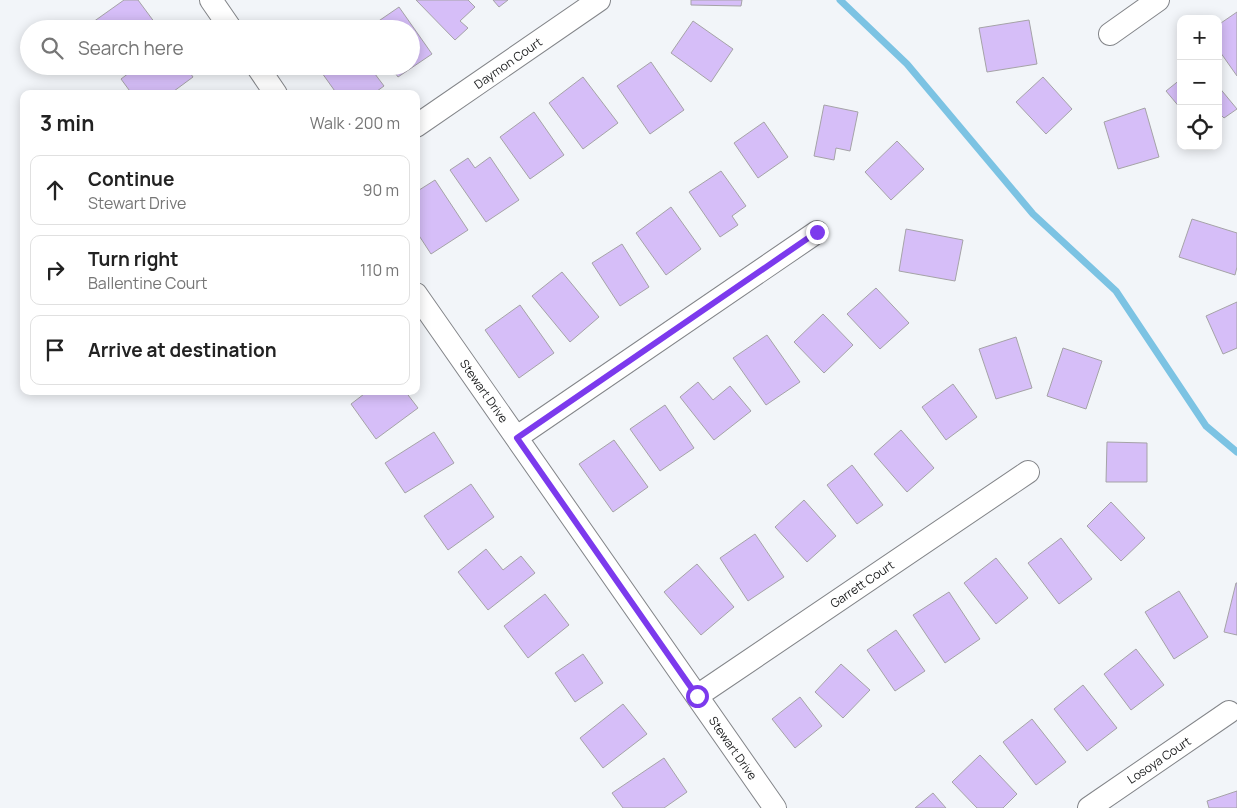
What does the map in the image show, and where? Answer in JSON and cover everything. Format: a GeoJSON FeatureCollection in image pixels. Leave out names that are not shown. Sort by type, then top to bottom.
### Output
{"type":"FeatureCollection","features":[{"type":"Feature","properties":{"kind":"street"},"geometry":{"type":"LineString","coordinates":[[211,0],[225,20]]}},
{"type":"Feature","properties":{"kind":"street","name":"Daymon Court"},"geometry":{"type":"LineString","coordinates":[[420,123],[599,0]]}},
{"type":"Feature","properties":{"kind":"street"},"geometry":{"type":"LineString","coordinates":[[1110,34],[1158,0]]}},
{"type":"Feature","properties":{"kind":"street"},"geometry":{"type":"LineString","coordinates":[[263,75],[273,90]]}},
{"type":"Feature","properties":{"kind":"street"},"geometry":{"type":"LineString","coordinates":[[517,438],[817,232]]}},
{"type":"Feature","properties":{"kind":"street","name":"Stewart Drive"},"geometry":{"type":"LineString","coordinates":[[420,300],[775,808]]}},
{"type":"Feature","properties":{"kind":"street","name":"Garrett Court"},"geometry":{"type":"LineString","coordinates":[[697,696],[1028,472]]}},
{"type":"Feature","properties":{"kind":"street","name":"Losoya Court"},"geometry":{"type":"LineString","coordinates":[[1089,808],[1229,712]]}},
{"type":"Feature","properties":{"kind":"building"},"geometry":{"type":"Polygon","coordinates":[[[124,0],[138,0],[153,20],[96,20],[124,0]]]}},
{"type":"Feature","properties":{"kind":"building"},"geometry":{"type":"Polygon","coordinates":[[[416,0],[468,0],[475,7],[460,21],[468,28],[455,40],[416,0]]]}},
{"type":"Feature","properties":{"kind":"building"},"geometry":{"type":"Polygon","coordinates":[[[493,0],[508,0],[499,7],[493,0]]]}},
{"type":"Feature","properties":{"kind":"building"},"geometry":{"type":"Polygon","coordinates":[[[691,0],[742,0],[741,6],[691,5],[691,0]]]}},
{"type":"Feature","properties":{"kind":"building"},"geometry":{"type":"Polygon","coordinates":[[[399,7],[408,20],[380,20],[399,7]]]}},
{"type":"Feature","properties":{"kind":"building"},"geometry":{"type":"Polygon","coordinates":[[[1237,12],[1237,76],[1222,55],[1222,22],[1237,12]]]}},
{"type":"Feature","properties":{"kind":"building"},"geometry":{"type":"Polygon","coordinates":[[[1029,20],[1037,64],[987,72],[979,28],[1029,20]]]}},
{"type":"Feature","properties":{"kind":"building"},"geometry":{"type":"Polygon","coordinates":[[[693,21],[733,49],[711,82],[671,53],[693,21]]]}},
{"type":"Feature","properties":{"kind":"building"},"geometry":{"type":"Polygon","coordinates":[[[420,37],[432,54],[420,62],[420,37]]]}},
{"type":"Feature","properties":{"kind":"building"},"geometry":{"type":"Polygon","coordinates":[[[651,62],[684,110],[650,134],[617,86],[651,62]]]}},
{"type":"Feature","properties":{"kind":"building"},"geometry":{"type":"Polygon","coordinates":[[[126,75],[192,75],[193,77],[175,90],[129,90],[121,79],[126,75]]]}},
{"type":"Feature","properties":{"kind":"building"},"geometry":{"type":"Polygon","coordinates":[[[323,75],[376,75],[384,86],[378,90],[334,90],[323,75]]]}},
{"type":"Feature","properties":{"kind":"building"},"geometry":{"type":"Polygon","coordinates":[[[583,77],[618,123],[583,149],[549,103],[583,77]]]}},
{"type":"Feature","properties":{"kind":"building"},"geometry":{"type":"Polygon","coordinates":[[[1043,77],[1072,109],[1046,134],[1016,102],[1043,77]]]}},
{"type":"Feature","properties":{"kind":"building"},"geometry":{"type":"Polygon","coordinates":[[[1177,82],[1177,104],[1166,91],[1177,82]]]}},
{"type":"Feature","properties":{"kind":"building"},"geometry":{"type":"Polygon","coordinates":[[[1222,91],[1237,109],[1224,118],[1222,116],[1222,91]]]}},
{"type":"Feature","properties":{"kind":"building"},"geometry":{"type":"Polygon","coordinates":[[[824,105],[858,112],[850,151],[836,148],[834,160],[814,156],[824,105]]]}},
{"type":"Feature","properties":{"kind":"building"},"geometry":{"type":"Polygon","coordinates":[[[1145,108],[1159,157],[1118,169],[1104,122],[1145,108]]]}},
{"type":"Feature","properties":{"kind":"building"},"geometry":{"type":"Polygon","coordinates":[[[534,112],[564,155],[530,179],[500,137],[534,112]]]}},
{"type":"Feature","properties":{"kind":"building"},"geometry":{"type":"Polygon","coordinates":[[[764,122],[788,157],[758,178],[734,143],[764,122]]]}},
{"type":"Feature","properties":{"kind":"building"},"geometry":{"type":"Polygon","coordinates":[[[897,141],[924,169],[891,200],[865,172],[897,141]]]}},
{"type":"Feature","properties":{"kind":"building"},"geometry":{"type":"Polygon","coordinates":[[[490,157],[519,200],[486,222],[450,170],[468,158],[475,168],[490,157]]]}},
{"type":"Feature","properties":{"kind":"building"},"geometry":{"type":"Polygon","coordinates":[[[721,171],[746,206],[732,216],[738,225],[720,237],[689,192],[721,171]]]}},
{"type":"Feature","properties":{"kind":"building"},"geometry":{"type":"Polygon","coordinates":[[[435,180],[468,230],[431,254],[420,237],[420,189],[435,180]]]}},
{"type":"Feature","properties":{"kind":"building"},"geometry":{"type":"Polygon","coordinates":[[[671,207],[701,249],[666,275],[636,233],[671,207]]]}},
{"type":"Feature","properties":{"kind":"building"},"geometry":{"type":"Polygon","coordinates":[[[1192,219],[1237,233],[1237,267],[1235,275],[1179,257],[1192,219]]]}},
{"type":"Feature","properties":{"kind":"building"},"geometry":{"type":"Polygon","coordinates":[[[906,229],[963,240],[955,281],[899,271],[906,229]]]}},
{"type":"Feature","properties":{"kind":"building"},"geometry":{"type":"Polygon","coordinates":[[[622,244],[649,287],[620,306],[592,263],[622,244]]]}},
{"type":"Feature","properties":{"kind":"building"},"geometry":{"type":"Polygon","coordinates":[[[562,272],[599,317],[570,342],[532,296],[562,272]]]}},
{"type":"Feature","properties":{"kind":"building"},"geometry":{"type":"Polygon","coordinates":[[[876,288],[909,323],[880,349],[847,314],[876,288]]]}},
{"type":"Feature","properties":{"kind":"building"},"geometry":{"type":"Polygon","coordinates":[[[1237,302],[1237,348],[1223,354],[1206,316],[1237,302]]]}},
{"type":"Feature","properties":{"kind":"building"},"geometry":{"type":"Polygon","coordinates":[[[520,305],[554,353],[519,378],[485,330],[520,305]]]}},
{"type":"Feature","properties":{"kind":"building"},"geometry":{"type":"Polygon","coordinates":[[[823,314],[853,345],[824,373],[794,342],[823,314]]]}},
{"type":"Feature","properties":{"kind":"building"},"geometry":{"type":"Polygon","coordinates":[[[767,335],[800,382],[766,405],[733,358],[767,335]]]}},
{"type":"Feature","properties":{"kind":"building"},"geometry":{"type":"Polygon","coordinates":[[[1016,337],[1032,388],[996,399],[979,349],[1016,337]]]}},
{"type":"Feature","properties":{"kind":"building"},"geometry":{"type":"Polygon","coordinates":[[[1063,348],[1102,361],[1086,409],[1047,396],[1063,348]]]}},
{"type":"Feature","properties":{"kind":"building"},"geometry":{"type":"Polygon","coordinates":[[[698,382],[713,400],[730,386],[751,411],[714,440],[680,397],[698,382]]]}},
{"type":"Feature","properties":{"kind":"building"},"geometry":{"type":"Polygon","coordinates":[[[953,384],[977,417],[946,440],[922,407],[953,384]]]}},
{"type":"Feature","properties":{"kind":"building"},"geometry":{"type":"Polygon","coordinates":[[[363,395],[408,395],[418,408],[376,439],[351,404],[363,395]]]}},
{"type":"Feature","properties":{"kind":"building"},"geometry":{"type":"Polygon","coordinates":[[[665,405],[694,448],[660,471],[630,429],[665,405]]]}},
{"type":"Feature","properties":{"kind":"building"},"geometry":{"type":"Polygon","coordinates":[[[901,430],[934,468],[907,492],[874,454],[901,430]]]}},
{"type":"Feature","properties":{"kind":"building"},"geometry":{"type":"Polygon","coordinates":[[[434,432],[454,463],[405,493],[385,463],[434,432]]]}},
{"type":"Feature","properties":{"kind":"building"},"geometry":{"type":"Polygon","coordinates":[[[614,440],[648,487],[613,512],[579,464],[614,440]]]}},
{"type":"Feature","properties":{"kind":"building"},"geometry":{"type":"Polygon","coordinates":[[[1107,442],[1147,443],[1147,482],[1106,482],[1107,442]]]}},
{"type":"Feature","properties":{"kind":"building"},"geometry":{"type":"Polygon","coordinates":[[[852,465],[883,505],[857,524],[827,485],[852,465]]]}},
{"type":"Feature","properties":{"kind":"building"},"geometry":{"type":"Polygon","coordinates":[[[471,484],[494,517],[448,550],[424,516],[471,484]]]}},
{"type":"Feature","properties":{"kind":"building"},"geometry":{"type":"Polygon","coordinates":[[[804,500],[836,536],[807,562],[775,527],[804,500]]]}},
{"type":"Feature","properties":{"kind":"building"},"geometry":{"type":"Polygon","coordinates":[[[1111,502],[1145,538],[1121,561],[1087,526],[1111,502]]]}},
{"type":"Feature","properties":{"kind":"building"},"geometry":{"type":"Polygon","coordinates":[[[755,534],[784,577],[748,601],[720,558],[755,534]]]}},
{"type":"Feature","properties":{"kind":"building"},"geometry":{"type":"Polygon","coordinates":[[[1061,538],[1092,579],[1059,604],[1028,563],[1061,538]]]}},
{"type":"Feature","properties":{"kind":"building"},"geometry":{"type":"Polygon","coordinates":[[[486,549],[503,570],[521,556],[535,573],[488,610],[458,572],[486,549]]]}},
{"type":"Feature","properties":{"kind":"building"},"geometry":{"type":"Polygon","coordinates":[[[996,558],[1028,598],[996,624],[964,583],[996,558]]]}},
{"type":"Feature","properties":{"kind":"building"},"geometry":{"type":"Polygon","coordinates":[[[697,564],[734,607],[701,635],[664,592],[697,564]]]}},
{"type":"Feature","properties":{"kind":"building"},"geometry":{"type":"Polygon","coordinates":[[[1237,583],[1237,635],[1224,632],[1237,583]]]}},
{"type":"Feature","properties":{"kind":"building"},"geometry":{"type":"Polygon","coordinates":[[[1179,591],[1208,637],[1174,659],[1145,612],[1179,591]]]}},
{"type":"Feature","properties":{"kind":"building"},"geometry":{"type":"Polygon","coordinates":[[[949,592],[980,639],[945,663],[913,615],[949,592]]]}},
{"type":"Feature","properties":{"kind":"building"},"geometry":{"type":"Polygon","coordinates":[[[545,594],[569,625],[528,658],[504,626],[545,594]]]}},
{"type":"Feature","properties":{"kind":"building"},"geometry":{"type":"Polygon","coordinates":[[[896,630],[925,671],[895,691],[867,650],[896,630]]]}},
{"type":"Feature","properties":{"kind":"building"},"geometry":{"type":"Polygon","coordinates":[[[1136,649],[1164,685],[1131,710],[1104,674],[1136,649]]]}},
{"type":"Feature","properties":{"kind":"building"},"geometry":{"type":"Polygon","coordinates":[[[583,654],[603,683],[575,702],[555,673],[583,654]]]}},
{"type":"Feature","properties":{"kind":"building"},"geometry":{"type":"Polygon","coordinates":[[[841,664],[870,690],[843,718],[815,692],[841,664]]]}},
{"type":"Feature","properties":{"kind":"building"},"geometry":{"type":"Polygon","coordinates":[[[1083,685],[1117,728],[1087,751],[1054,709],[1083,685]]]}},
{"type":"Feature","properties":{"kind":"building"},"geometry":{"type":"Polygon","coordinates":[[[800,697],[822,726],[795,748],[772,719],[800,697]]]}},
{"type":"Feature","properties":{"kind":"building"},"geometry":{"type":"Polygon","coordinates":[[[623,704],[647,734],[603,768],[580,738],[623,704]]]}},
{"type":"Feature","properties":{"kind":"building"},"geometry":{"type":"Polygon","coordinates":[[[1032,719],[1066,762],[1036,785],[1003,742],[1032,719]]]}},
{"type":"Feature","properties":{"kind":"building"},"geometry":{"type":"Polygon","coordinates":[[[980,755],[1017,794],[1003,808],[977,808],[952,782],[980,755]]]}},
{"type":"Feature","properties":{"kind":"building"},"geometry":{"type":"Polygon","coordinates":[[[664,758],[687,792],[664,808],[623,808],[612,793],[664,758]]]}},
{"type":"Feature","properties":{"kind":"building"},"geometry":{"type":"Polygon","coordinates":[[[1237,791],[1237,808],[1209,808],[1207,801],[1237,791]]]}},
{"type":"Feature","properties":{"kind":"building"},"geometry":{"type":"Polygon","coordinates":[[[933,793],[946,808],[915,808],[933,793]]]}},
{"type":"Feature","properties":{"kind":"waterway"},"geometry":{"type":"LineString","coordinates":[[840,0],[907,64],[1033,214],[1116,291],[1206,426],[1237,452]]}},
{"type":"Feature","properties":{"kind":"route"},"geometry":{"type":"LineString","coordinates":[[697,696],[517,438],[817,232]]}}]}
